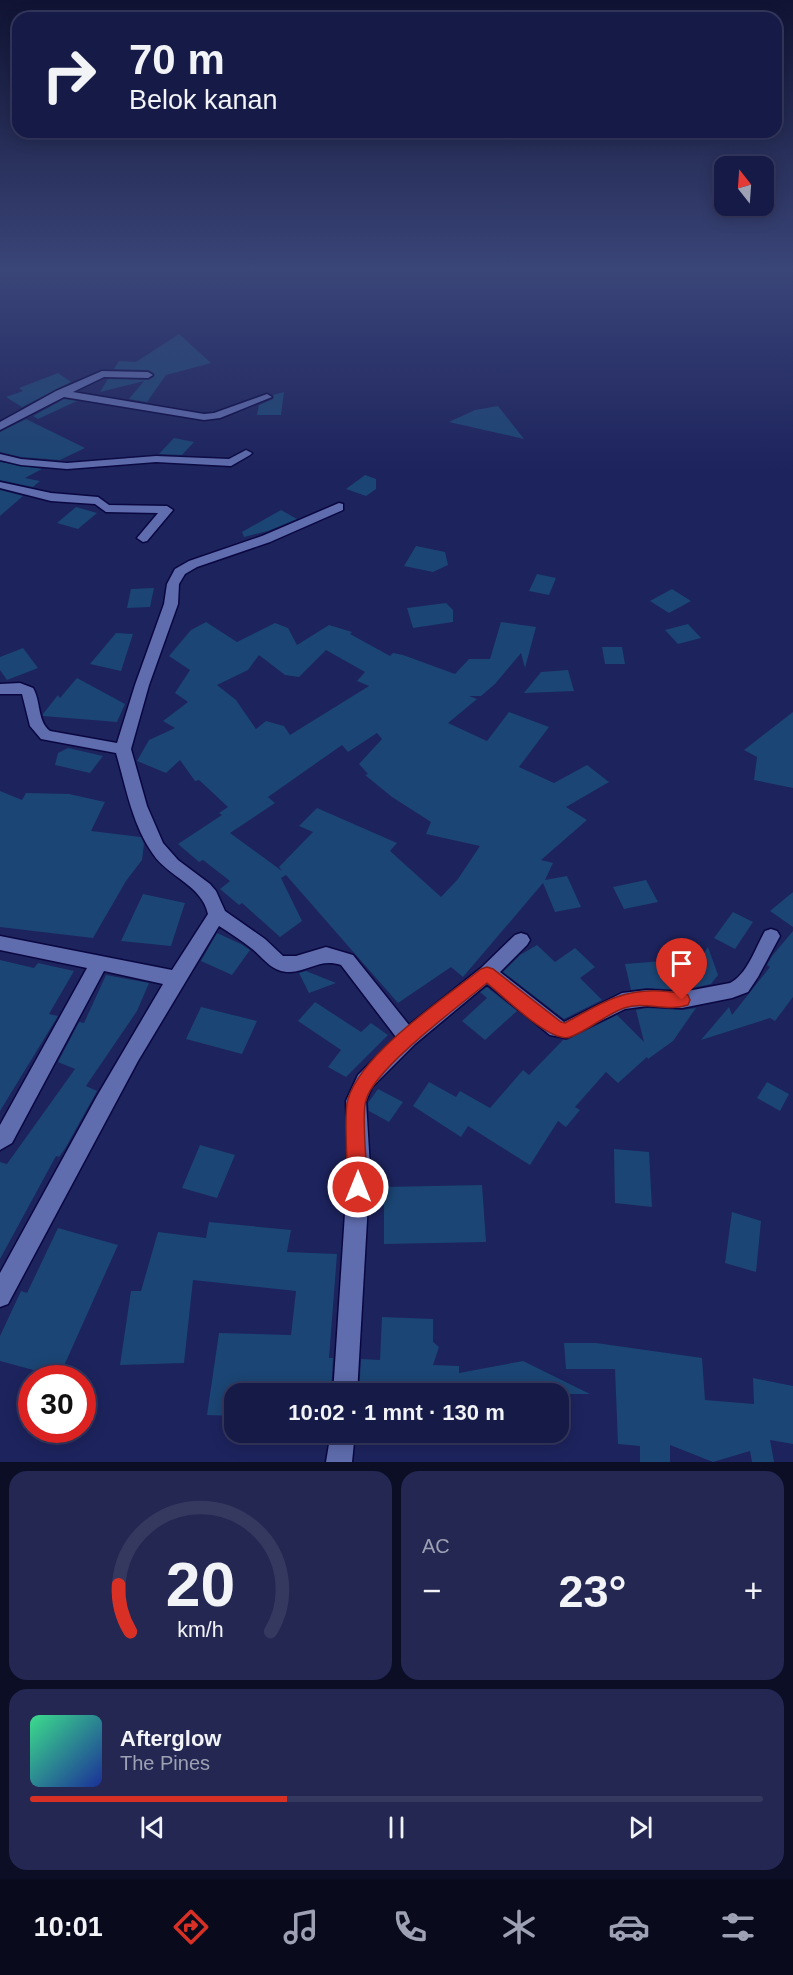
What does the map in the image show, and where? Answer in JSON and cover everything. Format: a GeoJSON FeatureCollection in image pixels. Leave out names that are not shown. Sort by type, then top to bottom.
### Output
{"type":"FeatureCollection","features":[{"type":"Feature","properties":{"kind":"street"},"geometry":{"type":"LineString","coordinates":[[0,427],[60,393],[102,374],[148,375]]}},
{"type":"Feature","properties":{"kind":"street"},"geometry":{"type":"LineString","coordinates":[[60,393],[204,417],[225,413],[267,397]]}},
{"type":"Feature","properties":{"kind":"street"},"geometry":{"type":"LineString","coordinates":[[0,457],[21,462],[67,466],[156,459],[231,463],[246,453]]}},
{"type":"Feature","properties":{"kind":"street"},"geometry":{"type":"LineString","coordinates":[[0,485],[51,497],[98,501],[106,508],[167,510],[143,538]]}},
{"type":"Feature","properties":{"kind":"street"},"geometry":{"type":"LineString","coordinates":[[0,1296],[132,1051],[174,978],[216,915],[216,905],[211,894],[165,858],[155,842],[140,808],[123,749],[142,685],[171,604],[173,584],[180,572],[193,564],[266,539],[339,507]]}},
{"type":"Feature","properties":{"kind":"street"},"geometry":{"type":"LineString","coordinates":[[0,689],[20,688],[28,691],[38,731],[46,735],[123,749]]}},
{"type":"Feature","properties":{"kind":"street"},"geometry":{"type":"LineString","coordinates":[[216,915],[259,945],[278,962],[292,964],[319,954],[334,954],[347,960],[408,1038]]}},
{"type":"Feature","properties":{"kind":"street"},"geometry":{"type":"LineString","coordinates":[[487,974],[557,1029],[566,1030],[622,1001],[647,998],[682,1000],[732,990],[741,986],[752,972],[771,936]]}},
{"type":"Feature","properties":{"kind":"street"},"geometry":{"type":"LineString","coordinates":[[346,1383],[359,1168],[356,1101],[365,1081],[408,1038],[487,974],[521,940]]}},
{"type":"Feature","properties":{"kind":"street"},"geometry":{"type":"LineString","coordinates":[[0,943],[174,978]]}},
{"type":"Feature","properties":{"kind":"street"},"geometry":{"type":"LineString","coordinates":[[0,1140],[5,1136],[99,963]]}},
{"type":"Feature","properties":{"kind":"street"},"geometry":{"type":"LineString","coordinates":[[339,1462],[342,1443]]}},
{"type":"Feature","properties":{"kind":"building"},"geometry":{"type":"Polygon","coordinates":[[[176,336],[181,336],[211,363],[166,375],[147,402],[129,399],[144,381],[100,392],[108,379],[148,380],[154,377],[154,373],[148,370],[114,369],[119,361],[136,362],[176,336]]]}},
{"type":"Feature","properties":{"kind":"building"},"geometry":{"type":"Polygon","coordinates":[[[58,373],[71,382],[22,407],[6,397],[23,391],[19,388],[58,373]]]}},
{"type":"Feature","properties":{"kind":"building"},"geometry":{"type":"Polygon","coordinates":[[[284,392],[281,415],[257,415],[259,405],[273,399],[273,395],[284,392]]]}},
{"type":"Feature","properties":{"kind":"building"},"geometry":{"type":"Polygon","coordinates":[[[64,399],[77,401],[38,419],[33,416],[64,399]]]}},
{"type":"Feature","properties":{"kind":"building"},"geometry":{"type":"Polygon","coordinates":[[[498,406],[524,439],[449,422],[475,410],[498,406]]]}},
{"type":"Feature","properties":{"kind":"building"},"geometry":{"type":"Polygon","coordinates":[[[26,419],[85,448],[60,460],[21,457],[0,452],[0,432],[26,419]]]}},
{"type":"Feature","properties":{"kind":"building"},"geometry":{"type":"Polygon","coordinates":[[[174,438],[194,442],[182,455],[159,454],[174,438]]]}},
{"type":"Feature","properties":{"kind":"building"},"geometry":{"type":"Polygon","coordinates":[[[0,462],[42,469],[25,478],[40,481],[33,487],[0,480],[0,462]]]}},
{"type":"Feature","properties":{"kind":"building"},"geometry":{"type":"Polygon","coordinates":[[[365,475],[376,479],[376,489],[366,496],[346,489],[365,475]]]}},
{"type":"Feature","properties":{"kind":"building"},"geometry":{"type":"Polygon","coordinates":[[[0,490],[23,496],[0,516],[0,490]]]}},
{"type":"Feature","properties":{"kind":"building"},"geometry":{"type":"Polygon","coordinates":[[[76,507],[97,513],[78,529],[57,523],[76,507]]]}},
{"type":"Feature","properties":{"kind":"building"},"geometry":{"type":"Polygon","coordinates":[[[281,510],[297,519],[268,531],[244,537],[242,532],[281,510]]]}},
{"type":"Feature","properties":{"kind":"building"},"geometry":{"type":"Polygon","coordinates":[[[416,546],[445,552],[448,565],[433,572],[404,566],[416,546]]]}},
{"type":"Feature","properties":{"kind":"building"},"geometry":{"type":"Polygon","coordinates":[[[537,574],[556,578],[549,595],[529,591],[537,574]]]}},
{"type":"Feature","properties":{"kind":"building"},"geometry":{"type":"Polygon","coordinates":[[[154,588],[150,607],[127,608],[131,589],[154,588]]]}},
{"type":"Feature","properties":{"kind":"building"},"geometry":{"type":"Polygon","coordinates":[[[672,589],[691,601],[669,613],[650,601],[672,589]]]}},
{"type":"Feature","properties":{"kind":"building"},"geometry":{"type":"Polygon","coordinates":[[[446,603],[453,610],[453,622],[413,628],[407,608],[446,603]]]}},
{"type":"Feature","properties":{"kind":"building"},"geometry":{"type":"Polygon","coordinates":[[[206,622],[237,642],[275,623],[288,628],[297,645],[329,625],[352,632],[350,634],[390,656],[393,653],[403,655],[455,674],[469,659],[490,659],[501,622],[536,627],[525,668],[521,653],[495,684],[481,696],[469,696],[477,699],[448,723],[487,741],[509,712],[549,727],[519,767],[554,783],[587,765],[609,782],[566,807],[587,820],[541,860],[553,863],[545,880],[567,876],[581,907],[555,912],[543,883],[463,977],[451,967],[398,1003],[286,875],[281,878],[302,921],[280,937],[242,903],[239,905],[220,889],[230,881],[203,860],[199,862],[178,844],[222,815],[219,813],[228,807],[199,780],[195,781],[180,760],[166,773],[137,761],[149,740],[175,728],[163,721],[188,702],[175,693],[190,670],[169,656],[191,630],[206,622]],[[326,650],[299,677],[285,675],[259,655],[248,670],[217,685],[236,700],[256,729],[266,721],[284,726],[290,735],[369,686],[357,681],[365,672],[326,650]],[[377,733],[348,752],[342,745],[268,797],[275,803],[230,833],[282,871],[279,867],[313,832],[299,826],[317,808],[397,843],[390,851],[441,897],[458,879],[480,846],[426,834],[431,822],[392,797],[365,775],[368,774],[359,764],[382,739],[377,733]]]}},
{"type":"Feature","properties":{"kind":"building"},"geometry":{"type":"Polygon","coordinates":[[[688,624],[701,638],[678,644],[665,630],[688,624]]]}},
{"type":"Feature","properties":{"kind":"building"},"geometry":{"type":"Polygon","coordinates":[[[116,633],[133,634],[121,671],[90,664],[116,633]]]}},
{"type":"Feature","properties":{"kind":"building"},"geometry":{"type":"Polygon","coordinates":[[[602,647],[622,647],[625,664],[605,664],[602,647]]]}},
{"type":"Feature","properties":{"kind":"building"},"geometry":{"type":"Polygon","coordinates":[[[23,648],[38,668],[7,680],[0,670],[0,657],[23,648]]]}},
{"type":"Feature","properties":{"kind":"building"},"geometry":{"type":"Polygon","coordinates":[[[568,670],[574,691],[524,693],[541,672],[568,670]]]}},
{"type":"Feature","properties":{"kind":"building"},"geometry":{"type":"Polygon","coordinates":[[[77,678],[125,704],[117,722],[43,716],[58,695],[60,698],[77,678]]]}},
{"type":"Feature","properties":{"kind":"building"},"geometry":{"type":"Polygon","coordinates":[[[793,712],[793,788],[754,780],[757,757],[744,750],[793,712]]]}},
{"type":"Feature","properties":{"kind":"building"},"geometry":{"type":"Polygon","coordinates":[[[68,748],[103,756],[90,773],[55,765],[58,753],[68,748]]]}},
{"type":"Feature","properties":{"kind":"building"},"geometry":{"type":"Polygon","coordinates":[[[0,791],[22,800],[26,793],[69,794],[105,802],[91,831],[141,837],[144,844],[142,860],[126,881],[93,938],[0,927],[0,791]]]}},
{"type":"Feature","properties":{"kind":"building"},"geometry":{"type":"Polygon","coordinates":[[[646,880],[658,902],[624,909],[613,887],[646,880]]]}},
{"type":"Feature","properties":{"kind":"building"},"geometry":{"type":"Polygon","coordinates":[[[793,892],[793,927],[770,911],[793,892]]]}},
{"type":"Feature","properties":{"kind":"building"},"geometry":{"type":"Polygon","coordinates":[[[143,894],[185,903],[171,946],[121,941],[143,894]]]}},
{"type":"Feature","properties":{"kind":"building"},"geometry":{"type":"Polygon","coordinates":[[[733,912],[753,922],[735,949],[714,938],[733,912]]]}},
{"type":"Feature","properties":{"kind":"building"},"geometry":{"type":"Polygon","coordinates":[[[793,931],[793,997],[775,1021],[770,1018],[701,1040],[729,1007],[732,1015],[770,967],[767,965],[772,956],[793,931]]]}},
{"type":"Feature","properties":{"kind":"building"},"geometry":{"type":"Polygon","coordinates":[[[217,933],[250,950],[232,975],[201,961],[217,933]]]}},
{"type":"Feature","properties":{"kind":"building"},"geometry":{"type":"Polygon","coordinates":[[[537,945],[555,962],[575,948],[595,967],[580,978],[602,1000],[564,1019],[503,972],[520,955],[537,945]]]}},
{"type":"Feature","properties":{"kind":"building"},"geometry":{"type":"Polygon","coordinates":[[[708,947],[718,975],[711,984],[682,990],[647,988],[631,990],[625,964],[701,958],[708,947]]]}},
{"type":"Feature","properties":{"kind":"building"},"geometry":{"type":"Polygon","coordinates":[[[0,960],[34,968],[38,963],[74,971],[49,1014],[58,1016],[0,1111],[0,960]]]}},
{"type":"Feature","properties":{"kind":"building"},"geometry":{"type":"Polygon","coordinates":[[[306,971],[336,983],[309,993],[299,973],[306,971]]]}},
{"type":"Feature","properties":{"kind":"building"},"geometry":{"type":"Polygon","coordinates":[[[106,975],[149,983],[137,1011],[86,1086],[97,1091],[66,1147],[59,1157],[56,1156],[0,1259],[0,1162],[7,1164],[75,1069],[58,1062],[79,1022],[84,1023],[106,975]]]}},
{"type":"Feature","properties":{"kind":"building"},"geometry":{"type":"Polygon","coordinates":[[[487,987],[517,1011],[485,1040],[462,1021],[487,998],[480,992],[487,987]]]}},
{"type":"Feature","properties":{"kind":"building"},"geometry":{"type":"Polygon","coordinates":[[[315,1002],[361,1032],[371,1023],[388,1035],[346,1077],[328,1067],[341,1050],[298,1021],[315,1002]]]}},
{"type":"Feature","properties":{"kind":"building"},"geometry":{"type":"Polygon","coordinates":[[[201,1007],[257,1021],[242,1054],[186,1039],[201,1007]]]}},
{"type":"Feature","properties":{"kind":"building"},"geometry":{"type":"Polygon","coordinates":[[[647,1008],[682,1010],[696,1008],[673,1041],[648,1059],[647,1057],[618,1083],[606,1072],[575,1107],[580,1110],[566,1127],[558,1121],[530,1165],[468,1126],[461,1137],[413,1106],[429,1082],[456,1097],[460,1091],[490,1108],[523,1070],[529,1075],[563,1040],[617,1015],[644,1042],[636,1010],[647,1008]]]}},
{"type":"Feature","properties":{"kind":"building"},"geometry":{"type":"Polygon","coordinates":[[[767,1082],[789,1094],[780,1111],[757,1098],[767,1082]]]}},
{"type":"Feature","properties":{"kind":"building"},"geometry":{"type":"Polygon","coordinates":[[[378,1089],[403,1102],[389,1122],[369,1111],[368,1103],[378,1089]]]}},
{"type":"Feature","properties":{"kind":"building"},"geometry":{"type":"Polygon","coordinates":[[[200,1145],[235,1155],[217,1198],[182,1188],[200,1145]]]}},
{"type":"Feature","properties":{"kind":"building"},"geometry":{"type":"Polygon","coordinates":[[[614,1149],[649,1152],[652,1207],[615,1203],[614,1149]]]}},
{"type":"Feature","properties":{"kind":"building"},"geometry":{"type":"Polygon","coordinates":[[[482,1185],[486,1242],[384,1244],[384,1187],[482,1185]]]}},
{"type":"Feature","properties":{"kind":"building"},"geometry":{"type":"Polygon","coordinates":[[[732,1212],[761,1221],[756,1272],[725,1263],[732,1212]]]}},
{"type":"Feature","properties":{"kind":"building"},"geometry":{"type":"Polygon","coordinates":[[[209,1222],[291,1230],[287,1252],[337,1254],[329,1358],[333,1358],[332,1383],[224,1383],[224,1416],[207,1415],[219,1333],[291,1335],[296,1291],[193,1280],[184,1363],[120,1365],[131,1291],[141,1291],[158,1232],[206,1238],[209,1222]]]}},
{"type":"Feature","properties":{"kind":"building"},"geometry":{"type":"Polygon","coordinates":[[[58,1228],[118,1245],[64,1365],[18,1366],[0,1361],[0,1336],[21,1291],[27,1293],[58,1228]]]}},
{"type":"Feature","properties":{"kind":"building"},"geometry":{"type":"Polygon","coordinates":[[[382,1317],[433,1319],[433,1342],[439,1347],[433,1365],[459,1366],[459,1373],[523,1361],[568,1383],[360,1383],[361,1359],[380,1360],[382,1317]]]}},
{"type":"Feature","properties":{"kind":"building"},"geometry":{"type":"Polygon","coordinates":[[[564,1343],[596,1343],[702,1358],[705,1400],[754,1404],[753,1378],[793,1386],[793,1444],[770,1440],[774,1462],[752,1462],[750,1451],[713,1462],[670,1445],[670,1462],[640,1462],[640,1446],[618,1444],[615,1369],[566,1369],[564,1343]]]}},
{"type":"Feature","properties":{"kind":"building"},"geometry":{"type":"Polygon","coordinates":[[[569,1384],[590,1394],[569,1394],[569,1384]]]}},
{"type":"Feature","properties":{"kind":"route"},"geometry":{"type":"LineString","coordinates":[[358,1187],[356,1101],[365,1081],[408,1038],[487,974],[557,1029],[566,1030],[622,1001],[636,998],[682,1000]]}}]}
